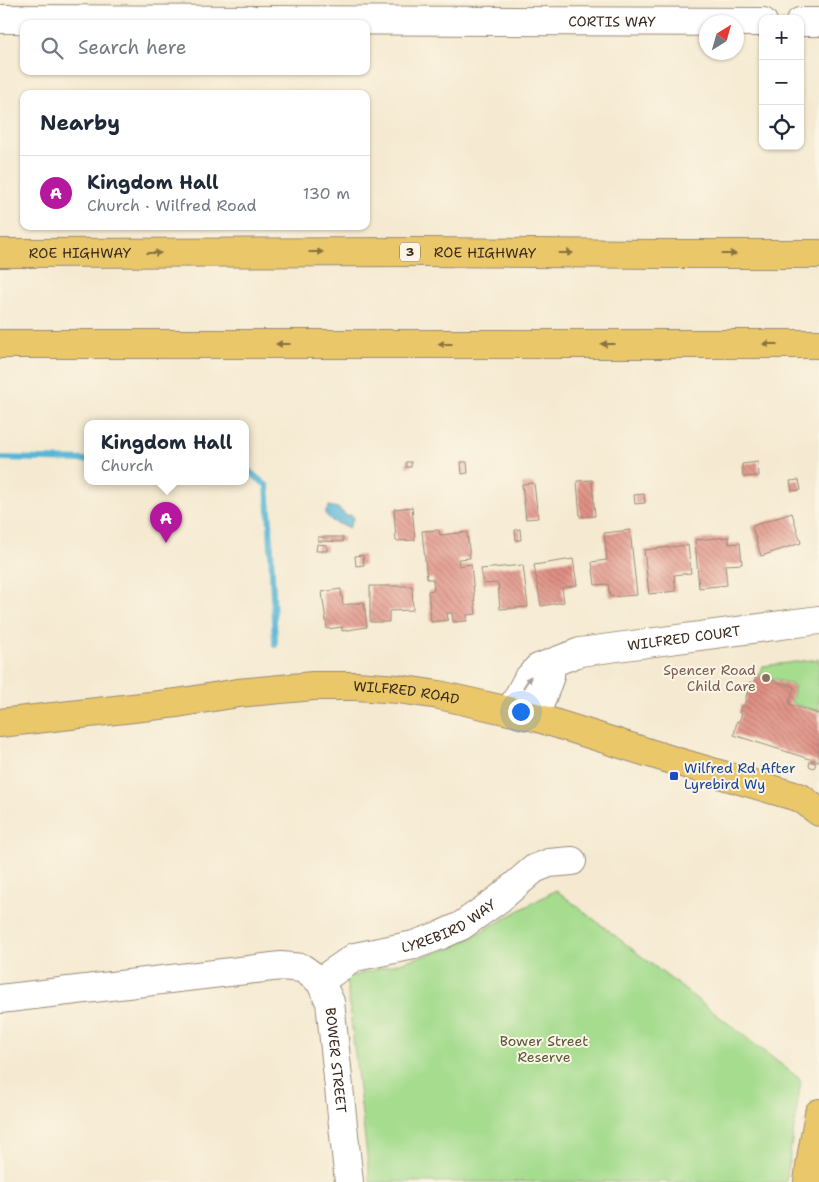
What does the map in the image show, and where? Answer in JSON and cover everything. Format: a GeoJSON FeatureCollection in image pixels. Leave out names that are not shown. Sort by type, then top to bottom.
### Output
{"type":"FeatureCollection","features":[{"type":"Feature","properties":{"kind":"main road","name":"ROE HIGHWAY"},"geometry":{"type":"LineString","coordinates":[[0,253],[422,252],[819,254]]}},
{"type":"Feature","properties":{"kind":"main road"},"geometry":{"type":"LineString","coordinates":[[0,344],[819,344]]}},
{"type":"Feature","properties":{"kind":"main road","name":"WILFRED ROAD"},"geometry":{"type":"LineString","coordinates":[[0,724],[177,703],[238,693],[313,686],[356,686],[398,689],[439,695],[523,714],[813,801]]}},
{"type":"Feature","properties":{"kind":"main road"},"geometry":{"type":"LineString","coordinates":[[808,1182],[819,1112]]}},
{"type":"Feature","properties":{"kind":"street","name":"CORTIS WAY"},"geometry":{"type":"LineString","coordinates":[[0,19],[212,10],[461,10],[759,22]]}},
{"type":"Feature","properties":{"kind":"street"},"geometry":{"type":"LineString","coordinates":[[804,22],[819,22]]}},
{"type":"Feature","properties":{"kind":"street","name":"WILFRED COURT"},"geometry":{"type":"LineString","coordinates":[[523,714],[550,676],[551,663],[580,652],[819,620]]}},
{"type":"Feature","properties":{"kind":"street","name":"LYREBIRD WAY"},"geometry":{"type":"LineString","coordinates":[[320,981],[356,957],[414,945],[441,936],[461,926],[499,899],[534,869],[549,863],[572,861]]}},
{"type":"Feature","properties":{"kind":"street"},"geometry":{"type":"LineString","coordinates":[[0,999],[281,966],[302,968],[320,981]]}},
{"type":"Feature","properties":{"kind":"street","name":"BOWER STREET"},"geometry":{"type":"LineString","coordinates":[[320,981],[330,1002],[349,1182]]}},
{"type":"Feature","properties":{"kind":"green space"},"geometry":{"type":"Polygon","coordinates":[[[819,659],[819,712],[791,703],[795,686],[760,674],[763,666],[819,659]]]}},
{"type":"Feature","properties":{"kind":"green space","name":"Bower Street Reserve"},"geometry":{"type":"Polygon","coordinates":[[[556,890],[801,1080],[786,1182],[370,1182],[346,978],[452,948],[556,890]]]}},
{"type":"Feature","properties":{"kind":"water"},"geometry":{"type":"Polygon","coordinates":[[[329,506],[338,508],[347,516],[354,517],[349,528],[332,521],[325,514],[329,506]]]}},
{"type":"Feature","properties":{"kind":"building"},"geometry":{"type":"Polygon","coordinates":[[[406,462],[411,462],[411,467],[406,467],[406,462]]]}},
{"type":"Feature","properties":{"kind":"building"},"geometry":{"type":"Polygon","coordinates":[[[461,462],[467,462],[468,473],[462,474],[461,462]]]}},
{"type":"Feature","properties":{"kind":"building"},"geometry":{"type":"Polygon","coordinates":[[[758,462],[759,476],[743,477],[742,464],[758,462]]]}},
{"type":"Feature","properties":{"kind":"building"},"geometry":{"type":"Polygon","coordinates":[[[592,480],[595,516],[580,517],[577,481],[592,480]]]}},
{"type":"Feature","properties":{"kind":"building"},"geometry":{"type":"Polygon","coordinates":[[[799,480],[801,490],[792,491],[790,481],[799,480]]]}},
{"type":"Feature","properties":{"kind":"building"},"geometry":{"type":"Polygon","coordinates":[[[534,483],[538,518],[526,519],[522,484],[534,483]]]}},
{"type":"Feature","properties":{"kind":"building"},"geometry":{"type":"Polygon","coordinates":[[[644,494],[645,503],[635,504],[634,495],[644,494]]]}},
{"type":"Feature","properties":{"kind":"building"},"geometry":{"type":"Polygon","coordinates":[[[412,507],[415,540],[396,541],[394,509],[412,507]]]}},
{"type":"Feature","properties":{"kind":"building"},"geometry":{"type":"Polygon","coordinates":[[[792,513],[801,543],[761,556],[752,526],[792,513]]]}},
{"type":"Feature","properties":{"kind":"building"},"geometry":{"type":"Polygon","coordinates":[[[520,529],[521,540],[516,540],[515,530],[520,529]]]}},
{"type":"Feature","properties":{"kind":"building"},"geometry":{"type":"Polygon","coordinates":[[[439,530],[440,535],[467,532],[470,558],[458,559],[459,566],[471,564],[476,614],[467,615],[467,621],[453,622],[452,613],[447,613],[448,620],[431,622],[428,591],[434,590],[433,579],[427,579],[422,531],[439,530]]]}},
{"type":"Feature","properties":{"kind":"building"},"geometry":{"type":"Polygon","coordinates":[[[630,530],[637,595],[610,597],[608,584],[595,585],[592,562],[607,560],[604,533],[630,530]]]}},
{"type":"Feature","properties":{"kind":"building"},"geometry":{"type":"Polygon","coordinates":[[[318,537],[343,537],[343,542],[318,541],[318,537]]]}},
{"type":"Feature","properties":{"kind":"building"},"geometry":{"type":"Polygon","coordinates":[[[729,537],[729,544],[740,543],[742,564],[725,565],[727,585],[699,588],[695,540],[729,537]]]}},
{"type":"Feature","properties":{"kind":"building"},"geometry":{"type":"Polygon","coordinates":[[[317,544],[327,545],[327,551],[316,551],[317,544]]]}},
{"type":"Feature","properties":{"kind":"building"},"geometry":{"type":"Polygon","coordinates":[[[688,545],[691,573],[674,575],[676,591],[649,594],[644,550],[688,545]]]}},
{"type":"Feature","properties":{"kind":"building"},"geometry":{"type":"Polygon","coordinates":[[[363,555],[364,565],[356,566],[355,556],[363,555]]]}},
{"type":"Feature","properties":{"kind":"building"},"geometry":{"type":"Polygon","coordinates":[[[573,559],[577,585],[562,588],[564,602],[541,606],[534,565],[573,559]]]}},
{"type":"Feature","properties":{"kind":"building"},"geometry":{"type":"Polygon","coordinates":[[[523,565],[528,607],[500,609],[498,583],[483,584],[481,569],[523,565]]]}},
{"type":"Feature","properties":{"kind":"building"},"geometry":{"type":"Polygon","coordinates":[[[370,586],[412,586],[413,610],[389,611],[389,622],[370,622],[370,586]]]}},
{"type":"Feature","properties":{"kind":"building"},"geometry":{"type":"Polygon","coordinates":[[[341,589],[343,605],[364,602],[367,627],[342,631],[342,627],[327,629],[322,592],[341,589]]]}},
{"type":"Feature","properties":{"kind":"building"},"geometry":{"type":"Polygon","coordinates":[[[756,675],[794,687],[789,704],[819,714],[819,762],[734,735],[737,721],[739,722],[742,713],[739,713],[741,705],[744,706],[750,682],[754,684],[756,675]]]}},
{"type":"Feature","properties":{"kind":"building"},"geometry":{"type":"Polygon","coordinates":[[[810,761],[816,763],[814,768],[809,766],[810,761]]]}},
{"type":"Feature","properties":{"kind":"waterway"},"geometry":{"type":"LineString","coordinates":[[0,458],[84,460]]}},
{"type":"Feature","properties":{"kind":"waterway"},"geometry":{"type":"LineString","coordinates":[[249,471],[267,486],[275,645]]}},
{"type":"Feature","properties":{"kind":"place","name":"Kingdom Hall"},"geometry":{"type":"Point","coordinates":[166,543]}},
{"type":"Feature","properties":{"kind":"place","name":"Spencer Road Child Care"},"geometry":{"type":"Point","coordinates":[766,678]}},
{"type":"Feature","properties":{"kind":"place","name":"Wilfred Rd After Lyrebird Wy"},"geometry":{"type":"Point","coordinates":[674,776]}}]}
